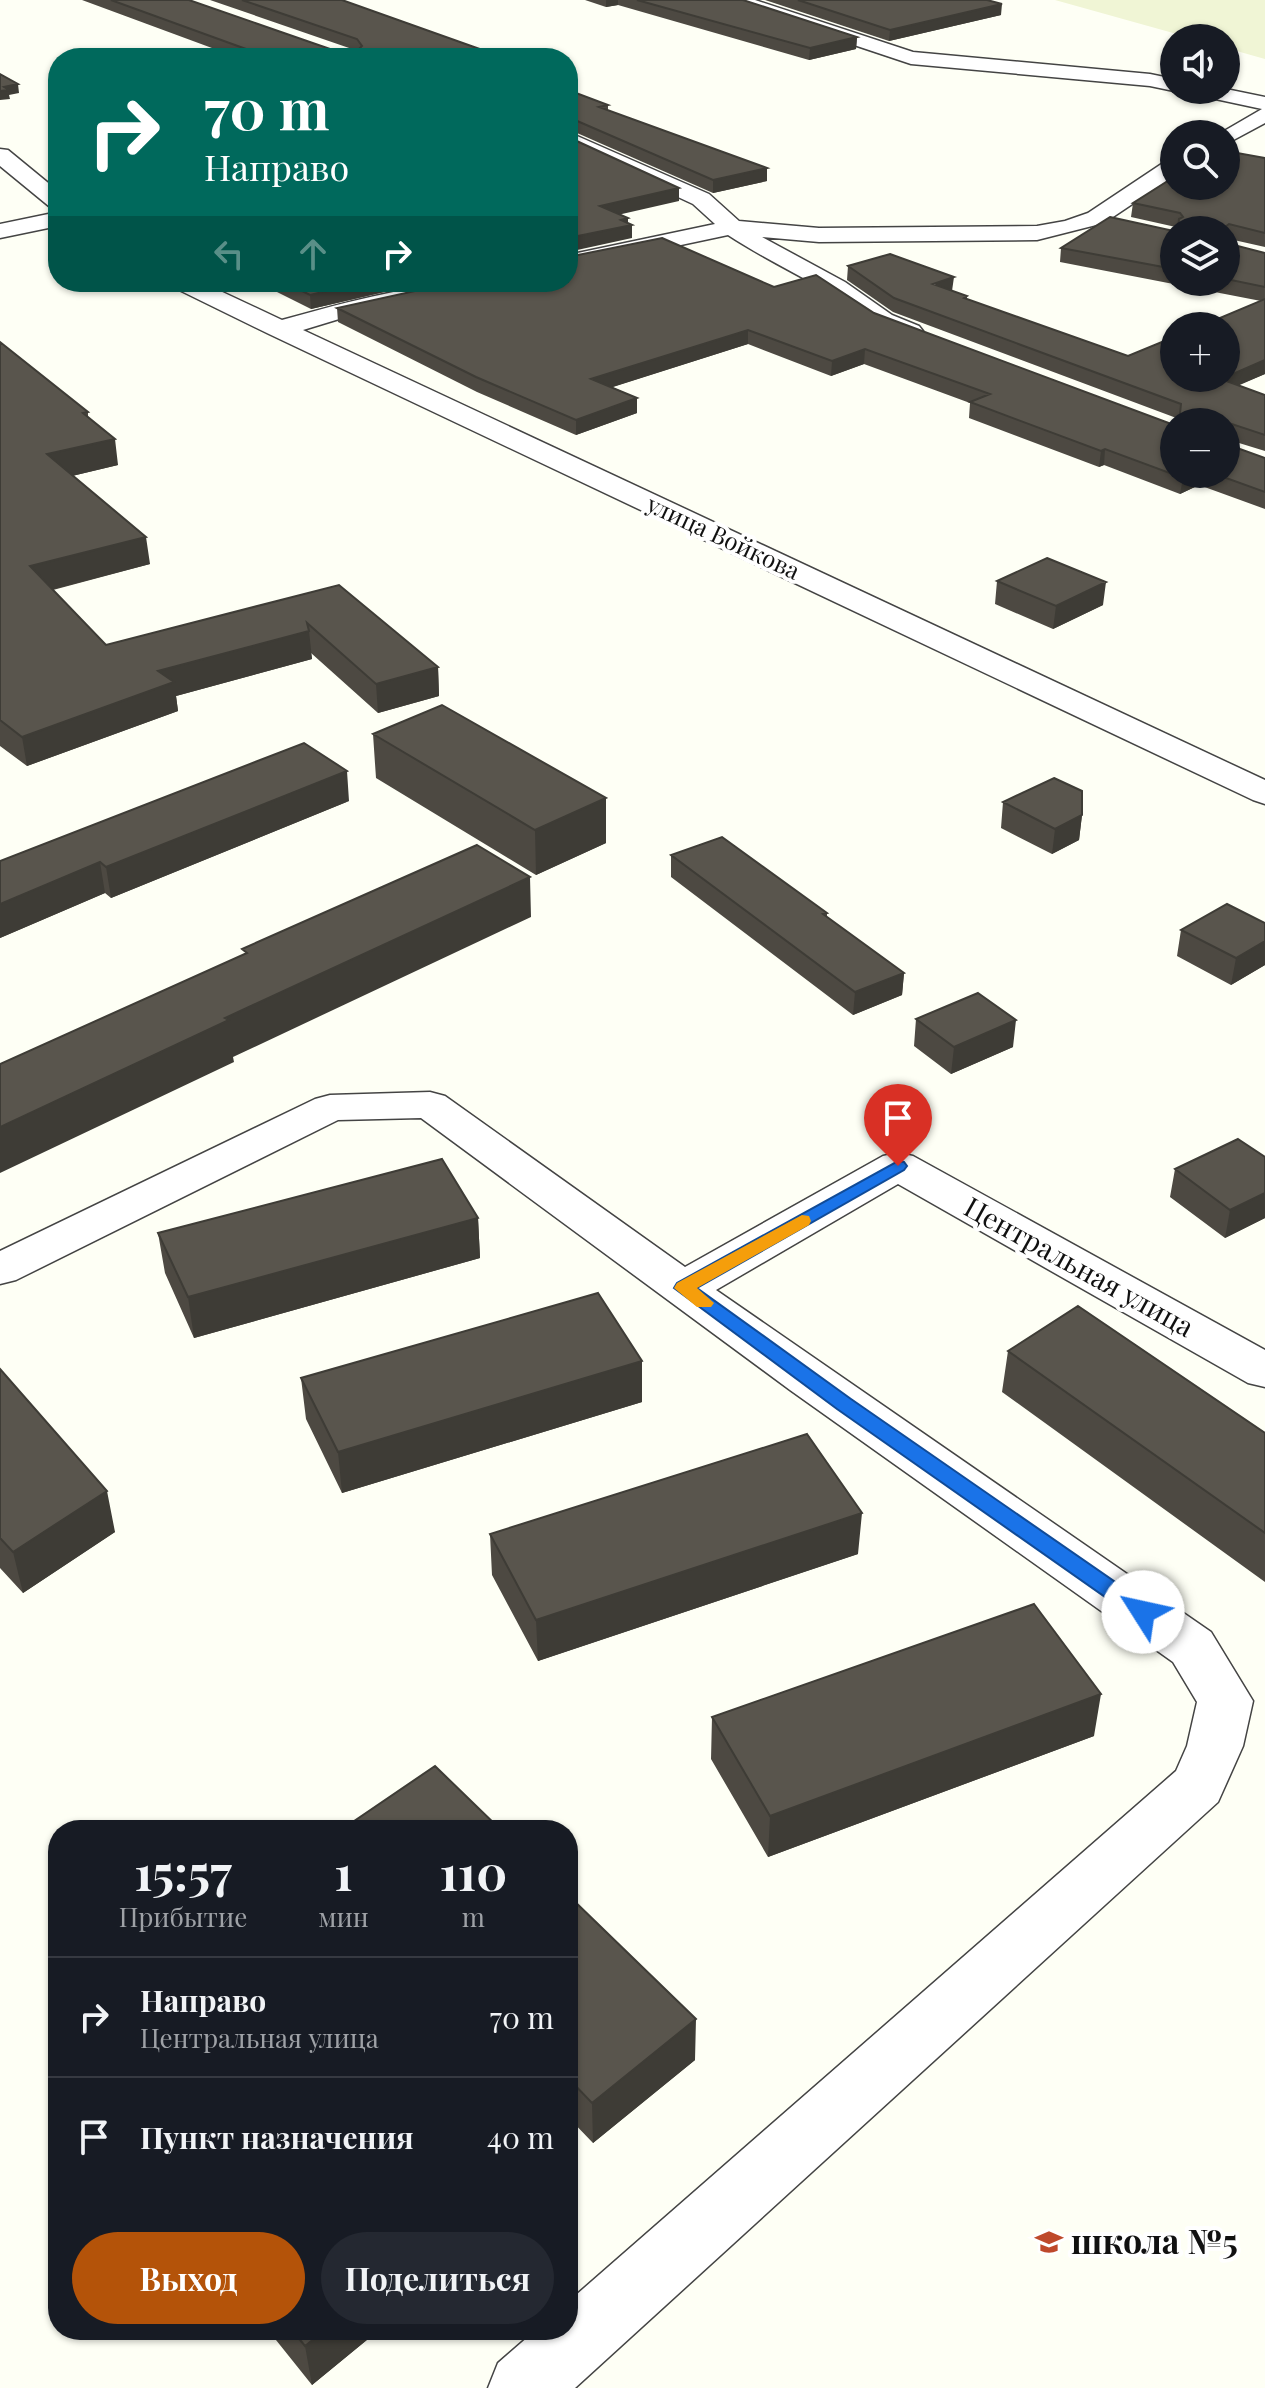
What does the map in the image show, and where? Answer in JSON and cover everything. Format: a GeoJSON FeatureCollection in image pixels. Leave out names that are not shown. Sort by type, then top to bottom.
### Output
{"type":"FeatureCollection","features":[{"type":"Feature","properties":{"kind":"street"},"geometry":{"type":"LineString","coordinates":[[737,0],[911,58],[1160,82]]}},
{"type":"Feature","properties":{"kind":"street"},"geometry":{"type":"LineString","coordinates":[[1240,98],[1265,103]]}},
{"type":"Feature","properties":{"kind":"street"},"geometry":{"type":"LineString","coordinates":[[1240,129],[1265,114]]}},
{"type":"Feature","properties":{"kind":"street"},"geometry":{"type":"LineString","coordinates":[[578,143],[701,199],[732,227],[768,251],[836,287],[883,320],[935,341]]}},
{"type":"Feature","properties":{"kind":"street"},"geometry":{"type":"LineString","coordinates":[[1240,149],[1252,151]]}},
{"type":"Feature","properties":{"kind":"street"},"geometry":{"type":"LineString","coordinates":[[0,155],[48,194]]}},
{"type":"Feature","properties":{"kind":"street"},"geometry":{"type":"LineString","coordinates":[[578,260],[732,227],[819,235],[1037,233],[1096,218],[1160,175]]}},
{"type":"Feature","properties":{"kind":"street"},"geometry":{"type":"LineString","coordinates":[[1096,218],[1122,224]]}},
{"type":"Feature","properties":{"kind":"street"},"geometry":{"type":"LineString","coordinates":[[0,231],[48,221]]}},
{"type":"Feature","properties":{"kind":"street","name":"улица Войкова"},"geometry":{"type":"LineString","coordinates":[[202,292],[1265,793]]}},
{"type":"Feature","properties":{"kind":"street"},"geometry":{"type":"LineString","coordinates":[[278,329],[344,310],[429,292]]}},
{"type":"Feature","properties":{"kind":"street"},"geometry":{"type":"LineString","coordinates":[[0,1269],[330,1108],[430,1105],[819,1387],[1192,1647],[1225,1701],[1215,1746],[1198,1786],[578,2339]]}},
{"type":"Feature","properties":{"kind":"street","name":"Центральная улица"},"geometry":{"type":"LineString","coordinates":[[684,1288],[898,1166],[1265,1371]]}},
{"type":"Feature","properties":{"kind":"street"},"geometry":{"type":"LineString","coordinates":[[523,2388],[577,2340]]}},
{"type":"Feature","properties":{"kind":"green space"},"geometry":{"type":"Polygon","coordinates":[[[1055,0],[1265,0],[1265,59],[1240,52],[1240,24],[1160,24],[1160,29],[1055,0]]]}},
{"type":"Feature","properties":{"kind":"building"},"geometry":{"type":"Polygon","coordinates":[[[111,0],[189,0],[327,48],[243,48],[111,0]]]}},
{"type":"Feature","properties":{"kind":"building"},"geometry":{"type":"Polygon","coordinates":[[[242,0],[342,0],[477,48],[360,48],[362,46],[357,39],[242,0]]]}},
{"type":"Feature","properties":{"kind":"building"},"geometry":{"type":"Polygon","coordinates":[[[637,0],[743,0],[857,37],[810,48],[637,0]]]}},
{"type":"Feature","properties":{"kind":"building"},"geometry":{"type":"Polygon","coordinates":[[[798,0],[987,0],[1002,4],[890,30],[798,0]]]}},
{"type":"Feature","properties":{"kind":"building"},"geometry":{"type":"Polygon","coordinates":[[[0,74],[18,84],[0,91],[0,74]]]}},
{"type":"Feature","properties":{"kind":"building"},"geometry":{"type":"Polygon","coordinates":[[[578,94],[608,105],[599,107],[767,168],[713,180],[578,121],[578,94]]]}},
{"type":"Feature","properties":{"kind":"building"},"geometry":{"type":"Polygon","coordinates":[[[578,142],[679,188],[600,206],[628,218],[621,220],[632,225],[578,236],[578,142]]]}},
{"type":"Feature","properties":{"kind":"building"},"geometry":{"type":"Polygon","coordinates":[[[1240,154],[1265,158],[1265,233],[1240,227],[1240,216],[1182,216],[1133,203],[1160,186],[1160,200],[1240,200],[1240,154]]]}},
{"type":"Feature","properties":{"kind":"building"},"geometry":{"type":"Polygon","coordinates":[[[1110,217],[1160,228],[1160,266],[1061,248],[1110,217]]]}},
{"type":"Feature","properties":{"kind":"building"},"geometry":{"type":"Polygon","coordinates":[[[662,238],[774,287],[816,275],[874,313],[1160,420],[1160,469],[970,402],[990,394],[865,349],[832,361],[748,330],[591,379],[637,398],[576,420],[476,377],[337,308],[410,292],[578,292],[578,255],[662,238]]]}},
{"type":"Feature","properties":{"kind":"building"},"geometry":{"type":"Polygon","coordinates":[[[1240,247],[1265,253],[1265,287],[1240,282],[1240,247]]]}},
{"type":"Feature","properties":{"kind":"building"},"geometry":{"type":"Polygon","coordinates":[[[890,254],[954,277],[933,284],[967,296],[964,298],[1128,356],[1160,343],[1160,392],[1240,392],[1240,386],[1265,395],[1265,435],[1240,427],[1240,408],[1181,408],[1181,404],[894,298],[848,266],[890,254]]]}},
{"type":"Feature","properties":{"kind":"building"},"geometry":{"type":"Polygon","coordinates":[[[1265,299],[1265,360],[1240,371],[1240,312],[1234,312],[1265,299]]]}},
{"type":"Feature","properties":{"kind":"building"},"geometry":{"type":"Polygon","coordinates":[[[0,342],[88,412],[83,413],[115,439],[47,454],[146,537],[30,566],[106,645],[339,585],[438,667],[376,684],[307,623],[309,631],[158,671],[174,682],[22,737],[0,720],[0,342]]]}},
{"type":"Feature","properties":{"kind":"building"},"geometry":{"type":"Polygon","coordinates":[[[1240,449],[1265,458],[1265,492],[1240,483],[1240,449]]]}},
{"type":"Feature","properties":{"kind":"building"},"geometry":{"type":"Polygon","coordinates":[[[1047,558],[1106,582],[1056,606],[997,581],[1047,558]]]}},
{"type":"Feature","properties":{"kind":"building"},"geometry":{"type":"Polygon","coordinates":[[[442,705],[606,798],[535,830],[373,734],[442,705]]]}},
{"type":"Feature","properties":{"kind":"building"},"geometry":{"type":"Polygon","coordinates":[[[304,743],[347,771],[106,867],[100,862],[0,904],[0,861],[304,743]]]}},
{"type":"Feature","properties":{"kind":"building"},"geometry":{"type":"Polygon","coordinates":[[[1054,778],[1082,791],[1082,815],[1055,829],[1003,802],[1054,778]]]}},
{"type":"Feature","properties":{"kind":"building"},"geometry":{"type":"Polygon","coordinates":[[[722,837],[904,973],[855,992],[671,855],[722,837]]]}},
{"type":"Feature","properties":{"kind":"building"},"geometry":{"type":"Polygon","coordinates":[[[477,845],[530,877],[225,1018],[229,1020],[0,1127],[0,1064],[247,953],[242,949],[477,845]]]}},
{"type":"Feature","properties":{"kind":"building"},"geometry":{"type":"Polygon","coordinates":[[[1227,904],[1265,923],[1265,941],[1236,958],[1181,930],[1227,904]]]}},
{"type":"Feature","properties":{"kind":"building"},"geometry":{"type":"Polygon","coordinates":[[[978,993],[1016,1020],[954,1047],[916,1019],[978,993]]]}},
{"type":"Feature","properties":{"kind":"building"},"geometry":{"type":"Polygon","coordinates":[[[1238,1139],[1265,1157],[1265,1193],[1230,1210],[1175,1169],[1238,1139]]]}},
{"type":"Feature","properties":{"kind":"building"},"geometry":{"type":"Polygon","coordinates":[[[442,1159],[478,1218],[188,1297],[158,1233],[442,1159]]]}},
{"type":"Feature","properties":{"kind":"building"},"geometry":{"type":"Polygon","coordinates":[[[598,1293],[642,1361],[338,1452],[301,1378],[598,1293]]]}},
{"type":"Feature","properties":{"kind":"building"},"geometry":{"type":"Polygon","coordinates":[[[1078,1306],[1265,1433],[1265,1533],[1008,1351],[1078,1306]]]}},
{"type":"Feature","properties":{"kind":"building"},"geometry":{"type":"Polygon","coordinates":[[[0,1369],[107,1491],[13,1552],[0,1538],[0,1369]]]}},
{"type":"Feature","properties":{"kind":"building"},"geometry":{"type":"Polygon","coordinates":[[[807,1434],[862,1513],[536,1620],[490,1534],[807,1434]]]}},
{"type":"Feature","properties":{"kind":"building"},"geometry":{"type":"Polygon","coordinates":[[[1034,1604],[1101,1694],[770,1816],[712,1717],[1034,1604]]]}},
{"type":"Feature","properties":{"kind":"building"},"geometry":{"type":"Polygon","coordinates":[[[435,1766],[491,1820],[356,1820],[435,1766]]]}},
{"type":"Feature","properties":{"kind":"building"},"geometry":{"type":"Polygon","coordinates":[[[578,1905],[696,2019],[592,2103],[578,2088],[578,1905]]]}},
{"type":"Feature","properties":{"kind":"slow traffic"},"geometry":{"type":"LineString","coordinates":[[704,1303],[684,1288],[802,1221]]}},
{"type":"Feature","properties":{"kind":"place","name":"школа №5"},"geometry":{"type":"Point","coordinates":[1049,2242]}},
{"type":"Feature","properties":{"kind":"route"},"geometry":{"type":"LineString","coordinates":[[898,1166],[684,1288],[844,1404],[1143,1612]]}}]}
